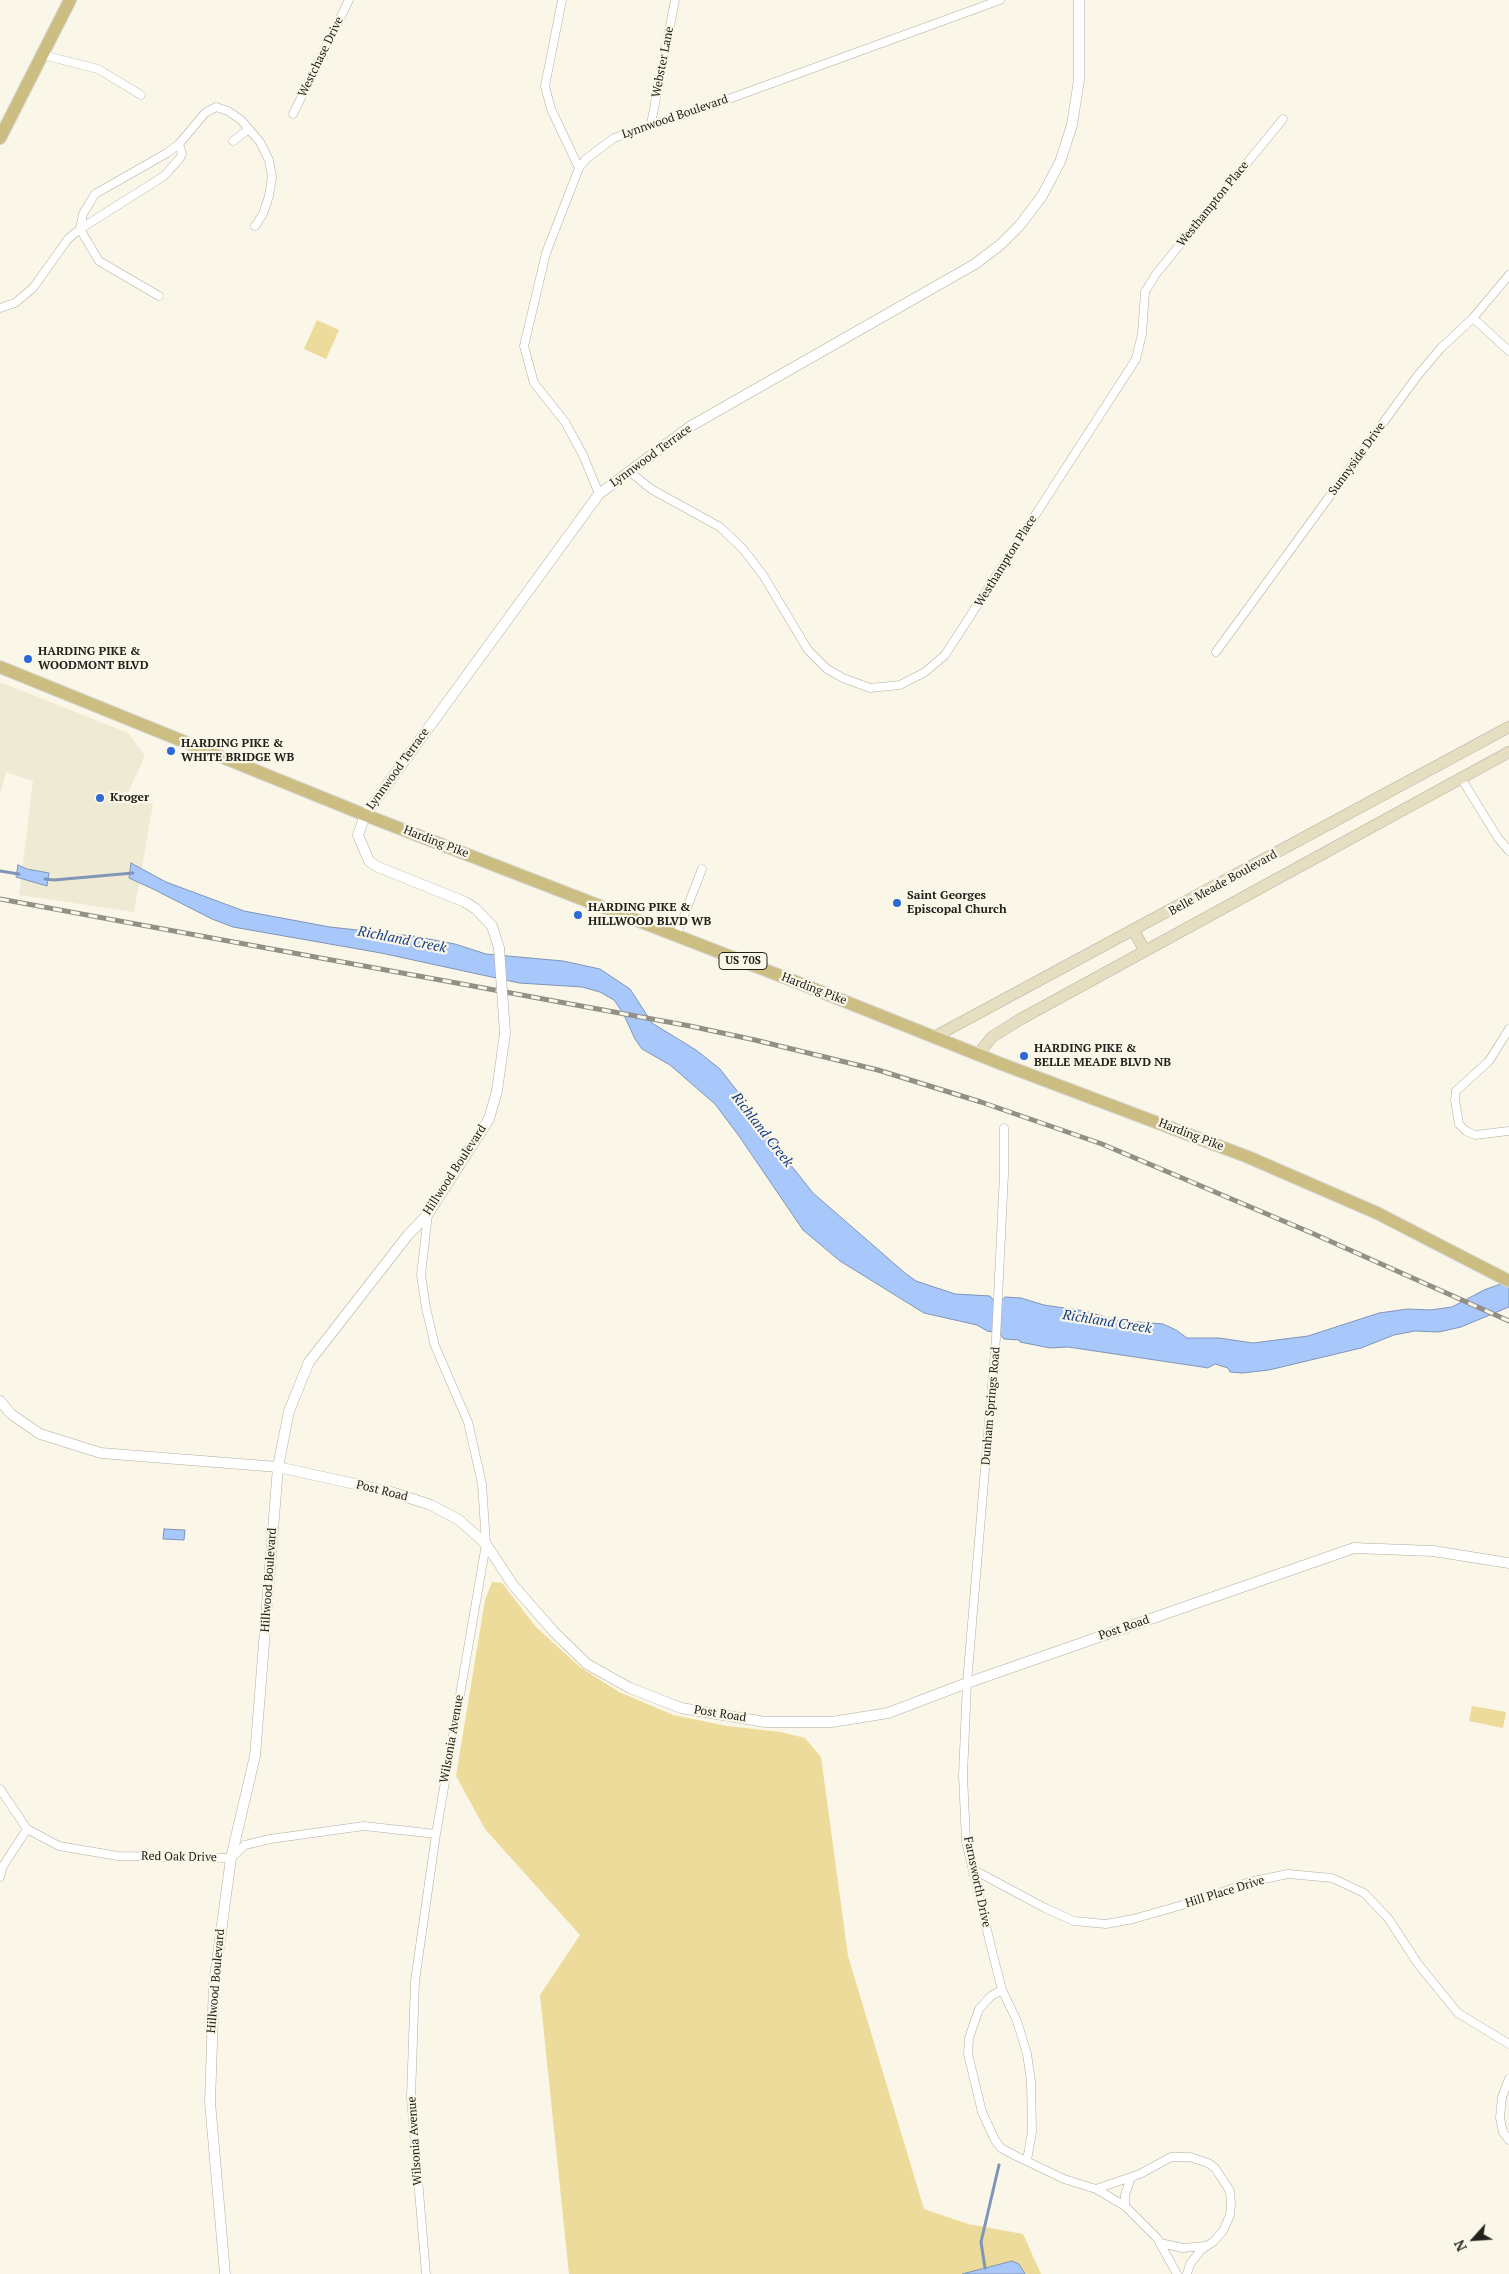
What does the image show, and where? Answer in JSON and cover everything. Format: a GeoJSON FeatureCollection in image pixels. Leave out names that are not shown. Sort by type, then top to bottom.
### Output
{"type":"FeatureCollection","features":[{"type":"Feature","properties":{"kind":"main road"},"geometry":{"type":"LineString","coordinates":[[0,138],[70,0]]}},
{"type":"Feature","properties":{"kind":"main road","name":"Harding Pike"},"geometry":{"type":"LineString","coordinates":[[0,667],[365,815],[1248,1157],[1377,1212],[1482,1265],[1509,1281]]}},
{"type":"Feature","properties":{"kind":"main road","name":"Belle Meade Boulevard"},"geometry":{"type":"LineString","coordinates":[[978,1054],[992,1037],[1019,1020],[1065,981],[1134,930],[1509,727]]}},
{"type":"Feature","properties":{"kind":"main road","name":"Belle Meade Boulevard"},"geometry":{"type":"LineString","coordinates":[[936,1036],[1065,981],[1145,951],[1509,752]]}},
{"type":"Feature","properties":{"kind":"main road"},"geometry":{"type":"LineString","coordinates":[[1451,759],[1462,778]]}},
{"type":"Feature","properties":{"kind":"main road"},"geometry":{"type":"LineString","coordinates":[[1243,872],[1252,892]]}},
{"type":"Feature","properties":{"kind":"main road"},"geometry":{"type":"LineString","coordinates":[[1134,930],[1145,951]]}},
{"type":"Feature","properties":{"kind":"street","name":"Westchase Drive"},"geometry":{"type":"LineString","coordinates":[[293,114],[349,0]]}},
{"type":"Feature","properties":{"kind":"street"},"geometry":{"type":"LineString","coordinates":[[562,0],[545,86],[551,109],[579,168]]}},
{"type":"Feature","properties":{"kind":"street","name":"Webster Lane"},"geometry":{"type":"LineString","coordinates":[[651,124],[675,0]]}},
{"type":"Feature","properties":{"kind":"street","name":"Lynnwood Boulevard"},"geometry":{"type":"LineString","coordinates":[[599,494],[583,455],[565,422],[534,383],[524,346],[546,253],[579,168],[586,159],[614,138],[715,104],[1000,0]]}},
{"type":"Feature","properties":{"kind":"street","name":"Lynnwood Terrace"},"geometry":{"type":"LineString","coordinates":[[499,948],[492,926],[476,909],[465,902],[378,867],[369,861],[358,835],[365,815],[599,494],[691,426],[975,264],[1000,245],[1020,225],[1042,196],[1060,162],[1072,125],[1078,89],[1079,0]]}},
{"type":"Feature","properties":{"kind":"street"},"geometry":{"type":"LineString","coordinates":[[1079,30],[1087,0]]}},
{"type":"Feature","properties":{"kind":"street"},"geometry":{"type":"LineString","coordinates":[[43,55],[98,69],[141,95]]}},
{"type":"Feature","properties":{"kind":"street"},"geometry":{"type":"LineString","coordinates":[[159,296],[99,261],[80,229],[83,214],[99,191],[161,157],[179,144],[205,113],[212,108],[228,111],[241,120],[267,154],[272,173],[271,186],[266,206],[255,226]]}},
{"type":"Feature","properties":{"kind":"street","name":"Westhampton Place"},"geometry":{"type":"LineString","coordinates":[[629,470],[651,489],[720,526],[743,549],[763,575],[808,650],[827,669],[843,678],[870,688],[900,685],[925,672],[945,654],[1136,359],[1142,334],[1145,292],[1156,274],[1283,119]]}},
{"type":"Feature","properties":{"kind":"street"},"geometry":{"type":"LineString","coordinates":[[233,141],[249,129]]}},
{"type":"Feature","properties":{"kind":"street"},"geometry":{"type":"LineString","coordinates":[[0,308],[15,303],[33,288],[68,239],[80,229],[164,176],[182,154],[179,144]]}},
{"type":"Feature","properties":{"kind":"street","name":"Sunnyside Drive"},"geometry":{"type":"LineString","coordinates":[[1216,652],[1418,375],[1459,329],[1473,318],[1509,275]]}},
{"type":"Feature","properties":{"kind":"street"},"geometry":{"type":"LineString","coordinates":[[1473,318],[1509,351]]}},
{"type":"Feature","properties":{"kind":"street"},"geometry":{"type":"LineString","coordinates":[[1462,778],[1498,838],[1509,851]]}},
{"type":"Feature","properties":{"kind":"street"},"geometry":{"type":"LineString","coordinates":[[676,936],[702,869]]}},
{"type":"Feature","properties":{"kind":"street","name":"Hillwood Boulevard"},"geometry":{"type":"LineString","coordinates":[[225,2274],[211,2125],[210,2059],[214,1984],[231,1858],[255,1756],[278,1467],[290,1411],[309,1362],[408,1236],[428,1214],[489,1119],[497,1091],[505,1033],[499,948]]}},
{"type":"Feature","properties":{"kind":"street"},"geometry":{"type":"LineString","coordinates":[[1509,1029],[1489,1060],[1456,1091],[1455,1100],[1459,1124],[1466,1132],[1474,1135],[1509,1131]]}},
{"type":"Feature","properties":{"kind":"street","name":"Dunham Springs Road"},"geometry":{"type":"LineString","coordinates":[[967,1683],[999,1297],[1004,1128]]}},
{"type":"Feature","properties":{"kind":"street","name":"Wilsonia Avenue"},"geometry":{"type":"LineString","coordinates":[[426,2274],[410,2097],[415,1981],[436,1834],[486,1544],[482,1484],[472,1437],[468,1422],[435,1346],[426,1308],[421,1275],[428,1214]]}},
{"type":"Feature","properties":{"kind":"street","name":"Post Road"},"geometry":{"type":"LineString","coordinates":[[0,1401],[11,1414],[40,1434],[101,1453],[278,1467],[391,1492],[430,1505],[459,1520],[486,1544],[513,1585],[554,1632],[586,1664],[630,1688],[681,1708],[765,1722],[832,1722],[888,1713],[967,1683],[1354,1548],[1433,1551],[1509,1562]]}},
{"type":"Feature","properties":{"kind":"street","name":"Farnsworth Drive"},"geometry":{"type":"LineString","coordinates":[[967,1683],[963,1773],[966,1841],[1002,1990],[1017,2021],[1029,2063],[1032,2132],[1027,2160]]}},
{"type":"Feature","properties":{"kind":"street","name":"Red Oak Drive"},"geometry":{"type":"LineString","coordinates":[[0,1789],[27,1829],[59,1846],[118,1856],[231,1858],[245,1845],[330,1829],[364,1826],[436,1834]]}},
{"type":"Feature","properties":{"kind":"street"},"geometry":{"type":"LineString","coordinates":[[0,1877],[3,1866],[27,1829]]}},
{"type":"Feature","properties":{"kind":"street","name":"Hill Place Drive"},"geometry":{"type":"LineString","coordinates":[[974,1870],[1045,1908],[1074,1921],[1106,1924],[1133,1920],[1207,1898],[1249,1882],[1288,1874],[1332,1878],[1364,1893],[1388,1918],[1418,1964],[1458,2013],[1509,2044]]}},
{"type":"Feature","properties":{"kind":"street"},"geometry":{"type":"LineString","coordinates":[[1002,1990],[991,1996],[979,2009],[969,2038],[968,2054],[982,2112],[990,2132],[1001,2148],[1064,2179],[1096,2189],[1125,2206],[1160,2242],[1177,2274]]}},
{"type":"Feature","properties":{"kind":"street"},"geometry":{"type":"LineString","coordinates":[[1509,2079],[1502,2097],[1500,2118],[1503,2132],[1509,2140]]}},
{"type":"Feature","properties":{"kind":"street"},"geometry":{"type":"LineString","coordinates":[[1096,2189],[1140,2174],[1162,2161],[1181,2156],[1201,2160],[1215,2168],[1227,2183],[1231,2204],[1230,2215],[1223,2231],[1201,2250],[1190,2264],[1187,2274]]}},
{"type":"Feature","properties":{"kind":"street"},"geometry":{"type":"LineString","coordinates":[[1125,2206],[1125,2195],[1131,2177]]}},
{"type":"Feature","properties":{"kind":"street"},"geometry":{"type":"LineString","coordinates":[[1160,2242],[1183,2248],[1207,2246]]}},
{"type":"Feature","properties":{"kind":"shaded area"},"geometry":{"type":"Polygon","coordinates":[[[317,320],[339,330],[326,359],[304,349],[317,320]]]}},
{"type":"Feature","properties":{"kind":"shaded area"},"geometry":{"type":"Polygon","coordinates":[[[0,682],[128,733],[145,756],[127,795],[153,804],[134,912],[19,895],[33,781],[6,772],[0,795],[0,682]]]}},
{"type":"Feature","properties":{"kind":"shaded area"},"geometry":{"type":"Polygon","coordinates":[[[492,1582],[502,1583],[536,1627],[580,1667],[619,1692],[673,1715],[727,1726],[780,1732],[805,1738],[821,1757],[848,1956],[924,2209],[968,2224],[1023,2234],[1041,2274],[569,2274],[540,1995],[580,1935],[485,1829],[456,1776],[485,1600],[492,1582]]]}},
{"type":"Feature","properties":{"kind":"shaded area"},"geometry":{"type":"Polygon","coordinates":[[[1472,1706],[1506,1712],[1503,1728],[1469,1721],[1472,1706]]]}},
{"type":"Feature","properties":{"kind":"water"},"geometry":{"type":"Polygon","coordinates":[[[131,863],[166,882],[244,911],[330,927],[413,936],[455,944],[486,954],[563,961],[600,969],[630,989],[652,1023],[696,1050],[720,1069],[745,1101],[763,1130],[813,1193],[916,1281],[955,1294],[990,1296],[994,1301],[1000,1302],[1005,1297],[1021,1298],[1044,1305],[1085,1311],[1115,1320],[1163,1324],[1187,1338],[1219,1338],[1253,1343],[1308,1336],[1379,1313],[1408,1309],[1430,1310],[1452,1307],[1484,1290],[1509,1281],[1509,1307],[1461,1327],[1439,1332],[1415,1331],[1394,1335],[1361,1348],[1269,1370],[1243,1373],[1230,1372],[1228,1368],[1215,1364],[1208,1368],[1068,1347],[1050,1348],[1020,1342],[1019,1340],[1004,1339],[999,1333],[987,1331],[977,1325],[924,1313],[840,1261],[803,1230],[715,1104],[670,1065],[642,1049],[614,1000],[600,992],[582,987],[519,983],[381,953],[233,927],[212,919],[129,878],[131,863]]]}},
{"type":"Feature","properties":{"kind":"water"},"geometry":{"type":"Polygon","coordinates":[[[18,865],[27,869],[49,873],[47,886],[16,877],[18,865]]]}},
{"type":"Feature","properties":{"kind":"water"},"geometry":{"type":"Polygon","coordinates":[[[164,1529],[185,1530],[184,1540],[163,1539],[164,1529]]]}},
{"type":"Feature","properties":{"kind":"water"},"geometry":{"type":"Polygon","coordinates":[[[1012,2261],[1019,2264],[1025,2274],[962,2274],[1012,2261]]]}},
{"type":"Feature","properties":{"kind":"waterway","name":"Richland Creek"},"geometry":{"type":"LineString","coordinates":[[0,871],[19,874]]}},
{"type":"Feature","properties":{"kind":"waterway","name":"Richland Creek"},"geometry":{"type":"LineString","coordinates":[[45,879],[54,880],[133,873]]}},
{"type":"Feature","properties":{"kind":"waterway"},"geometry":{"type":"LineString","coordinates":[[985,2268],[981,2242],[999,2165]]}},
{"type":"Feature","properties":{"kind":"railway"},"geometry":{"type":"LineString","coordinates":[[0,899],[690,1026],[878,1070],[981,1102],[1102,1144],[1314,1234],[1509,1321]]}},
{"type":"Feature","properties":{"kind":"place","name":"HARDING PIKE & WOODMONT BLVD"},"geometry":{"type":"Point","coordinates":[28,659]}},
{"type":"Feature","properties":{"kind":"place","name":"HARDING PIKE & WHITE BRIDGE WB"},"geometry":{"type":"Point","coordinates":[171,751]}},
{"type":"Feature","properties":{"kind":"place","name":"Kroger"},"geometry":{"type":"Point","coordinates":[100,798]}},
{"type":"Feature","properties":{"kind":"place","name":"Saint Georges Episcopal Church"},"geometry":{"type":"Point","coordinates":[897,903]}},
{"type":"Feature","properties":{"kind":"place","name":"HARDING PIKE & HILLWOOD BLVD WB"},"geometry":{"type":"Point","coordinates":[578,915]}},
{"type":"Feature","properties":{"kind":"place","name":"HARDING PIKE & BELLE MEADE BLVD NB"},"geometry":{"type":"Point","coordinates":[1024,1056]}}]}
